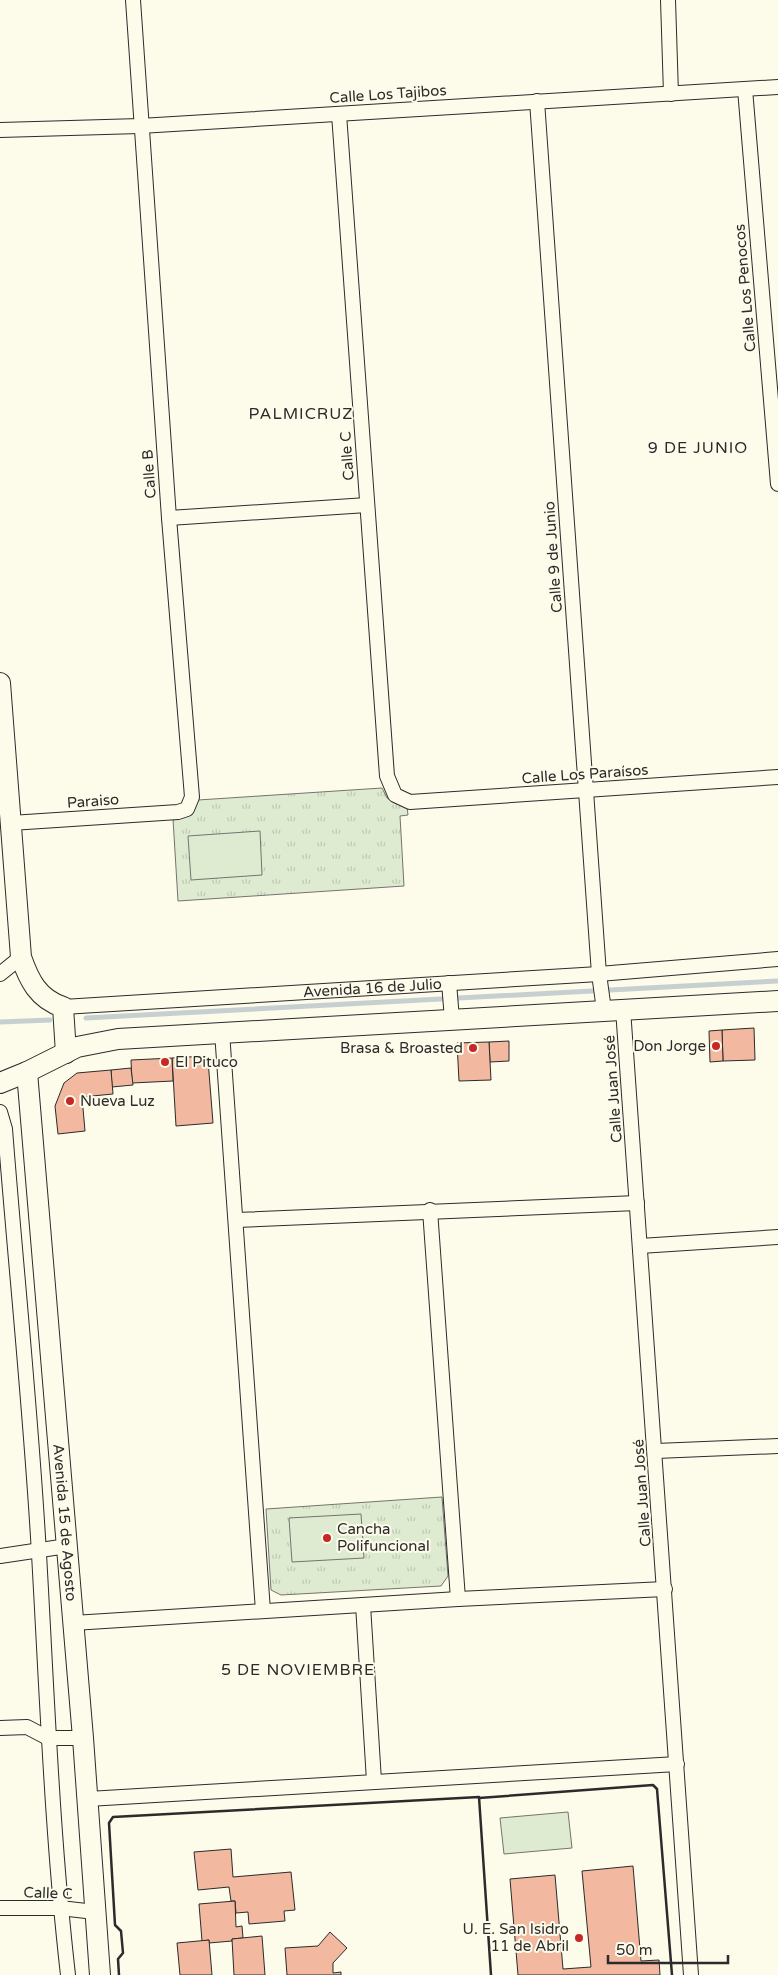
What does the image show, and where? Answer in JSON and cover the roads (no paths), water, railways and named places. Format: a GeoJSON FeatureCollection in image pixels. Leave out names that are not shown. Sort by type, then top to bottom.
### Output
{"type":"FeatureCollection","features":[{"type":"Feature","properties":{"kind":"street","name":"Calle B"},"geometry":{"type":"LineString","coordinates":[[132,0],[168,518],[192,798],[188,809],[178,812]]}},
{"type":"Feature","properties":{"kind":"street"},"geometry":{"type":"LineString","coordinates":[[668,0],[672,94]]}},
{"type":"Feature","properties":{"kind":"street","name":"Calle Los Tajibos"},"geometry":{"type":"LineString","coordinates":[[0,130],[140,126],[778,87]]}},
{"type":"Feature","properties":{"kind":"street","name":"Calle Los Penocos"},"geometry":{"type":"LineString","coordinates":[[745,89],[778,483]]}},
{"type":"Feature","properties":{"kind":"street","name":"Calle 9 de Junio"},"geometry":{"type":"LineString","coordinates":[[538,101],[600,978],[610,1007]]}},
{"type":"Feature","properties":{"kind":"street","name":"Calle C"},"geometry":{"type":"LineString","coordinates":[[339,114],[387,776],[395,795]]}},
{"type":"Feature","properties":{"kind":"street"},"geometry":{"type":"LineString","coordinates":[[168,518],[367,505]]}},
{"type":"Feature","properties":{"kind":"street"},"geometry":{"type":"LineString","coordinates":[[0,684],[21,957],[27,975],[37,991],[50,1003],[63,1009],[66,1053]]}},
{"type":"Feature","properties":{"kind":"street","name":"Calle Los Paraísos"},"geometry":{"type":"LineString","coordinates":[[395,795],[410,802],[778,777]]}},
{"type":"Feature","properties":{"kind":"street","name":"Paraiso"},"geometry":{"type":"LineString","coordinates":[[11,823],[178,812]]}},
{"type":"Feature","properties":{"kind":"street"},"geometry":{"type":"LineString","coordinates":[[0,974],[21,957]]}},
{"type":"Feature","properties":{"kind":"street","name":"Avenida 16 de Julio"},"geometry":{"type":"LineString","coordinates":[[63,1009],[600,978],[778,959]]}},
{"type":"Feature","properties":{"kind":"street"},"geometry":{"type":"LineString","coordinates":[[450,986],[451,1014]]}},
{"type":"Feature","properties":{"kind":"street"},"geometry":{"type":"LineString","coordinates":[[0,1083],[28,1072],[77,1047],[118,1038],[451,1014],[778,1001]]}},
{"type":"Feature","properties":{"kind":"street","name":"Calle Juan José"},"geometry":{"type":"LineString","coordinates":[[610,1007],[637,1203],[656,1451],[691,1975]]}},
{"type":"Feature","properties":{"kind":"street"},"geometry":{"type":"LineString","coordinates":[[222,1032],[263,1611]]}},
{"type":"Feature","properties":{"kind":"street","name":"Avenida 15 de Agosto"},"geometry":{"type":"LineString","coordinates":[[28,1072],[84,1738],[100,1975]]}},
{"type":"Feature","properties":{"kind":"street","name":"Avenida 15 de Agosto"},"geometry":{"type":"LineString","coordinates":[[0,1112],[5,1139],[39,1552],[48,1738],[60,1908],[68,1975]]}},
{"type":"Feature","properties":{"kind":"street"},"geometry":{"type":"LineString","coordinates":[[236,1220],[430,1210],[637,1203]]}},
{"type":"Feature","properties":{"kind":"street"},"geometry":{"type":"LineString","coordinates":[[430,1210],[458,1599]]}},
{"type":"Feature","properties":{"kind":"street"},"geometry":{"type":"LineString","coordinates":[[640,1246],[778,1237]]}},
{"type":"Feature","properties":{"kind":"street"},"geometry":{"type":"LineString","coordinates":[[656,1451],[778,1446]]}},
{"type":"Feature","properties":{"kind":"street"},"geometry":{"type":"LineString","coordinates":[[0,1556],[39,1552],[67,1546]]}},
{"type":"Feature","properties":{"kind":"street"},"geometry":{"type":"LineString","coordinates":[[73,1623],[458,1599],[665,1589]]}},
{"type":"Feature","properties":{"kind":"street"},"geometry":{"type":"LineString","coordinates":[[363,1605],[374,1782]]}},
{"type":"Feature","properties":{"kind":"street"},"geometry":{"type":"LineString","coordinates":[[0,1728],[27,1727],[48,1738],[84,1738]]}},
{"type":"Feature","properties":{"kind":"street"},"geometry":{"type":"LineString","coordinates":[[88,1799],[677,1764]]}},
{"type":"Feature","properties":{"kind":"street","name":"Calle C"},"geometry":{"type":"LineString","coordinates":[[0,1908],[60,1908],[95,1912]]}},
{"type":"Feature","properties":{"kind":"waterway"},"geometry":{"type":"LineString","coordinates":[[86,1018],[778,981]]}},
{"type":"Feature","properties":{"kind":"waterway"},"geometry":{"type":"LineString","coordinates":[[0,1022],[50,1020]]}},
{"type":"Feature","properties":{"kind":"place","name":"Don Jorge"},"geometry":{"type":"Point","coordinates":[716,1046]}},
{"type":"Feature","properties":{"kind":"place","name":"Brasa & Broasted"},"geometry":{"type":"Point","coordinates":[473,1048]}},
{"type":"Feature","properties":{"kind":"place","name":"El Pituco"},"geometry":{"type":"Point","coordinates":[165,1062]}},
{"type":"Feature","properties":{"kind":"place","name":"Nueva Luz"},"geometry":{"type":"Point","coordinates":[70,1101]}},
{"type":"Feature","properties":{"kind":"place","name":"Cancha Polifuncional"},"geometry":{"type":"Point","coordinates":[327,1538]}},
{"type":"Feature","properties":{"kind":"place","name":"U. E. San Isidro 11 de Abril"},"geometry":{"type":"Point","coordinates":[579,1938]}},
{"type":"Feature","properties":{"kind":"district","name":"PALMICRUZ"},"geometry":{"type":"Point","coordinates":[301,413]}},
{"type":"Feature","properties":{"kind":"district","name":"9 DE JUNIO"},"geometry":{"type":"Point","coordinates":[698,447]}},
{"type":"Feature","properties":{"kind":"district","name":"5 DE NOVIEMBRE"},"geometry":{"type":"Point","coordinates":[298,1669]}}]}
